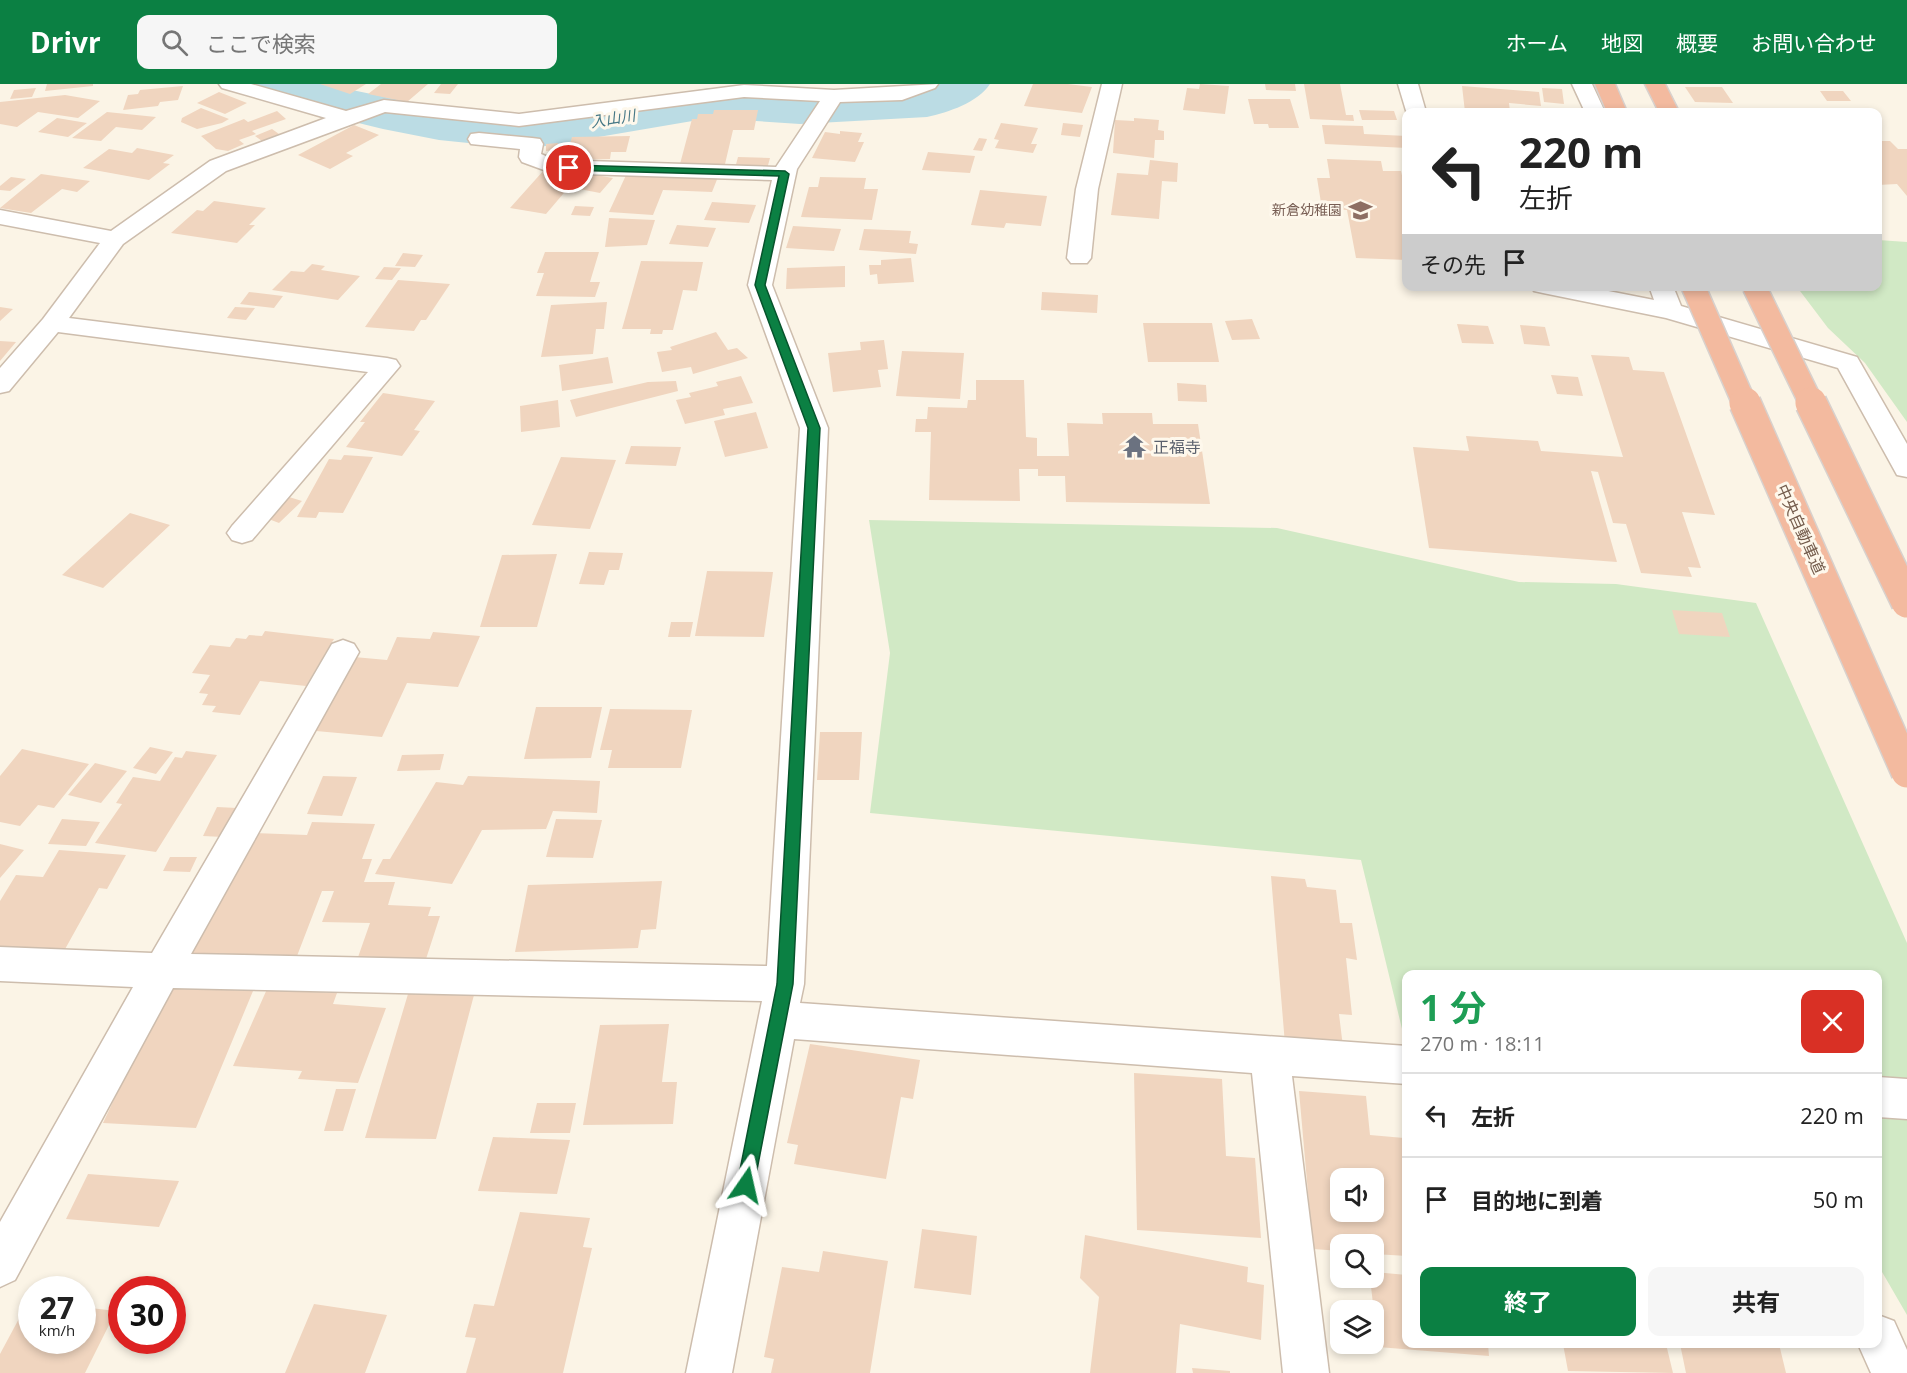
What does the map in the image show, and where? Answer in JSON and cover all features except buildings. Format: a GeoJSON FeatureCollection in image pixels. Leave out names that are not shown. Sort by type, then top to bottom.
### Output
{"type":"FeatureCollection","features":[{"type":"Feature","properties":{"kind":"highway"},"geometry":{"type":"LineString","coordinates":[[1605,84],[1615,108]]}},
{"type":"Feature","properties":{"kind":"highway"},"geometry":{"type":"LineString","coordinates":[[1655,84],[1667,108]]}},
{"type":"Feature","properties":{"kind":"highway","name":"中央自動車道"},"geometry":{"type":"LineString","coordinates":[[1695,291],[1907,772]]}},
{"type":"Feature","properties":{"kind":"highway"},"geometry":{"type":"LineString","coordinates":[[1756,291],[1907,602]]}},
{"type":"Feature","properties":{"kind":"street"},"geometry":{"type":"LineString","coordinates":[[229,84],[346,118],[422,131]]}},
{"type":"Feature","properties":{"kind":"street"},"geometry":{"type":"LineString","coordinates":[[0,385],[52,324],[115,239],[218,166],[346,118],[384,106],[519,120],[745,87],[830,103],[902,94],[928,84]]}},
{"type":"Feature","properties":{"kind":"street"},"geometry":{"type":"LineString","coordinates":[[1408,84],[1415,108]]}},
{"type":"Feature","properties":{"kind":"street"},"geometry":{"type":"LineString","coordinates":[[1582,84],[1593,108]]}},
{"type":"Feature","properties":{"kind":"street"},"geometry":{"type":"LineString","coordinates":[[1079,258],[1087,189],[1112,85]]}},
{"type":"Feature","properties":{"kind":"street"},"geometry":{"type":"LineString","coordinates":[[709,1373],[785,984],[814,428],[760,285],[785,174],[830,103]]}},
{"type":"Feature","properties":{"kind":"street"},"geometry":{"type":"LineString","coordinates":[[457,136],[532,144],[530,157],[552,166],[785,174]]}},
{"type":"Feature","properties":{"kind":"street"},"geometry":{"type":"LineString","coordinates":[[4,219],[115,239]]}},
{"type":"Feature","properties":{"kind":"street"},"geometry":{"type":"LineString","coordinates":[[1568,291],[1670,311],[1848,363],[1907,468]]}},
{"type":"Feature","properties":{"kind":"street"},"geometry":{"type":"LineString","coordinates":[[1663,291],[1670,311]]}},
{"type":"Feature","properties":{"kind":"street"},"geometry":{"type":"LineString","coordinates":[[52,324],[387,366],[242,533]]}},
{"type":"Feature","properties":{"kind":"street"},"geometry":{"type":"LineString","coordinates":[[0,1266],[162,972],[343,652]]}},
{"type":"Feature","properties":{"kind":"street"},"geometry":{"type":"LineString","coordinates":[[0,964],[162,972],[785,984]]}},
{"type":"Feature","properties":{"kind":"street"},"geometry":{"type":"LineString","coordinates":[[778,1020],[1402,1065]]}},
{"type":"Feature","properties":{"kind":"street"},"geometry":{"type":"LineString","coordinates":[[1270,1055],[1306,1373]]}},
{"type":"Feature","properties":{"kind":"street"},"geometry":{"type":"LineString","coordinates":[[1882,1097],[1907,1099]]}},
{"type":"Feature","properties":{"kind":"street"},"geometry":{"type":"LineString","coordinates":[[1882,1346],[1894,1373]]}},
{"type":"Feature","properties":{"kind":"green space"},"geometry":{"type":"Polygon","coordinates":[[[1882,240],[1907,242],[1907,422],[1865,363],[1828,328],[1800,291],[1882,291],[1882,240]]]}},
{"type":"Feature","properties":{"kind":"green space"},"geometry":{"type":"Polygon","coordinates":[[[869,520],[1277,528],[1519,582],[1616,584],[1756,603],[1907,943],[1907,1315],[1882,1272],[1882,970],[1402,970],[1402,1029],[1361,860],[870,813],[890,653],[869,520]]]}},
{"type":"Feature","properties":{"kind":"waterway","name":"入山川"},"geometry":{"type":"LineString","coordinates":[[262,84],[383,114],[439,124],[528,133],[710,103],[800,109],[927,102],[965,84]]}},
{"type":"Feature","properties":{"kind":"place","name":"新倉幼稚園"},"geometry":{"type":"Point","coordinates":[1360,210]}},
{"type":"Feature","properties":{"kind":"place","name":"正福寺"},"geometry":{"type":"Point","coordinates":[1135,447]}},
{"type":"Feature","properties":{"kind":"route"},"geometry":{"type":"LineString","coordinates":[[569,168],[616,167],[785,174],[760,285],[814,428],[785,984],[746,1185]]}}]}
